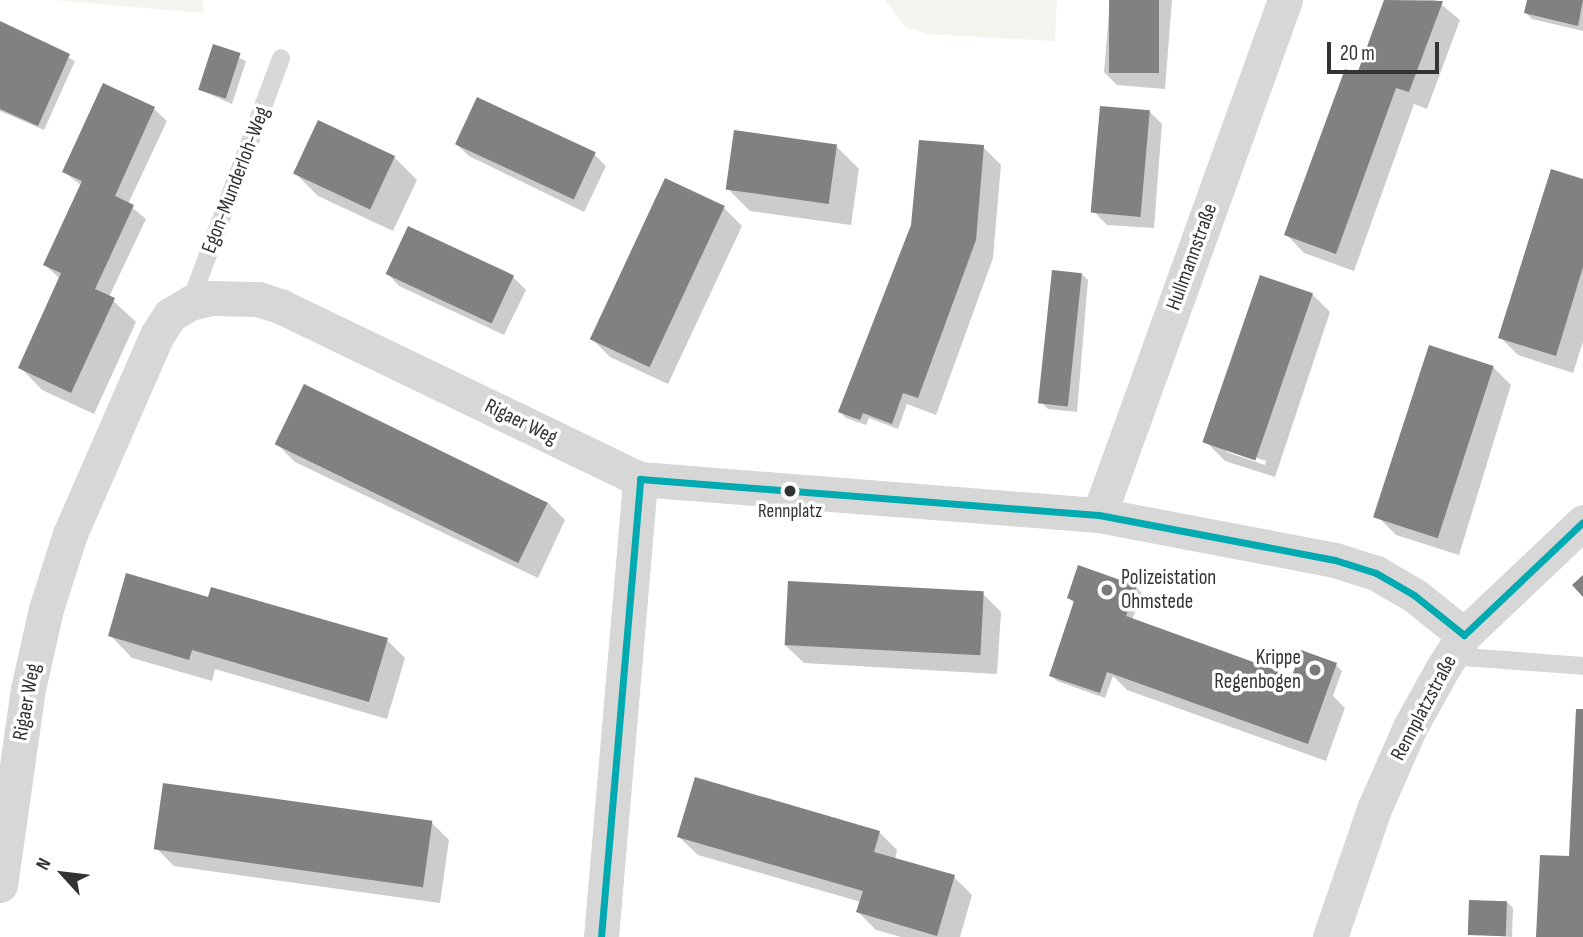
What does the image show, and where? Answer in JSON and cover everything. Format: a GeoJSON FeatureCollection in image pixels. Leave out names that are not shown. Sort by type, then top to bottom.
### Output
{"type":"FeatureCollection","features":[{"type":"Feature","properties":{"kind":"street","name":"Hullmannstraße"},"geometry":{"type":"LineString","coordinates":[[1098,515],[1285,0]]}},
{"type":"Feature","properties":{"kind":"street","name":"Rigaer Weg"},"geometry":{"type":"LineString","coordinates":[[0,885],[27,689],[46,609],[70,534],[157,335],[170,315],[190,303],[235,296],[282,307],[640,479],[1098,515],[1356,567],[1414,596],[1457,645]]}},
{"type":"Feature","properties":{"kind":"street"},"geometry":{"type":"LineString","coordinates":[[601,937],[640,479]]}},
{"type":"Feature","properties":{"kind":"street","name":"Rennplatzstraße"},"geometry":{"type":"LineString","coordinates":[[1330,937],[1374,810],[1410,727],[1457,645],[1583,522]]}},
{"type":"Feature","properties":{"kind":"lane","name":"Egon-Munderloh-Weg"},"geometry":{"type":"LineString","coordinates":[[190,303],[282,58]]}},
{"type":"Feature","properties":{"kind":"lane"},"geometry":{"type":"LineString","coordinates":[[1457,645],[1583,666]]}},
{"type":"Feature","properties":{"kind":"shaded area"},"geometry":{"type":"Polygon","coordinates":[[[54,0],[202,0],[204,13],[110,5],[54,0]]]}},
{"type":"Feature","properties":{"kind":"shaded area"},"geometry":{"type":"Polygon","coordinates":[[[885,0],[1057,0],[1055,41],[926,34],[905,26],[885,0]]]}},
{"type":"Feature","properties":{"kind":"building"},"geometry":{"type":"Polygon","coordinates":[[[1109,0],[1159,0],[1159,73],[1109,73],[1109,0]]]}},
{"type":"Feature","properties":{"kind":"building"},"geometry":{"type":"Polygon","coordinates":[[[1384,0],[1443,1],[1409,92],[1396,88],[1336,254],[1284,235],[1345,69],[1357,74],[1384,0]]]}},
{"type":"Feature","properties":{"kind":"building"},"geometry":{"type":"Polygon","coordinates":[[[1527,0],[1583,0],[1578,26],[1524,13],[1527,0]]]}},
{"type":"Feature","properties":{"kind":"building"},"geometry":{"type":"Polygon","coordinates":[[[0,21],[70,54],[38,126],[0,109],[0,21]]]}},
{"type":"Feature","properties":{"kind":"building"},"geometry":{"type":"Polygon","coordinates":[[[213,44],[241,53],[226,99],[198,90],[213,44]]]}},
{"type":"Feature","properties":{"kind":"building"},"geometry":{"type":"Polygon","coordinates":[[[103,83],[155,107],[115,196],[134,205],[95,289],[115,298],[71,393],[18,368],[61,273],[43,265],[82,181],[62,172],[103,83]]]}},
{"type":"Feature","properties":{"kind":"building"},"geometry":{"type":"Polygon","coordinates":[[[477,97],[596,152],[574,199],[455,144],[477,97]]]}},
{"type":"Feature","properties":{"kind":"building"},"geometry":{"type":"Polygon","coordinates":[[[1100,106],[1150,110],[1140,217],[1091,213],[1100,106]]]}},
{"type":"Feature","properties":{"kind":"building"},"geometry":{"type":"Polygon","coordinates":[[[318,120],[395,156],[370,209],[293,173],[318,120]]]}},
{"type":"Feature","properties":{"kind":"building"},"geometry":{"type":"Polygon","coordinates":[[[734,130],[837,144],[829,204],[726,189],[734,130]]]}},
{"type":"Feature","properties":{"kind":"building"},"geometry":{"type":"Polygon","coordinates":[[[919,140],[984,145],[976,240],[918,398],[903,393],[892,424],[863,413],[860,420],[838,412],[911,225],[919,140]]]}},
{"type":"Feature","properties":{"kind":"building"},"geometry":{"type":"Polygon","coordinates":[[[1551,169],[1583,179],[1583,267],[1556,356],[1498,338],[1551,169]]]}},
{"type":"Feature","properties":{"kind":"building"},"geometry":{"type":"Polygon","coordinates":[[[665,178],[725,206],[650,367],[590,339],[665,178]]]}},
{"type":"Feature","properties":{"kind":"building"},"geometry":{"type":"Polygon","coordinates":[[[408,226],[514,275],[492,323],[386,274],[408,226]]]}},
{"type":"Feature","properties":{"kind":"building"},"geometry":{"type":"Polygon","coordinates":[[[1052,270],[1082,273],[1068,406],[1038,403],[1052,270]]]}},
{"type":"Feature","properties":{"kind":"building"},"geometry":{"type":"Polygon","coordinates":[[[1260,275],[1313,293],[1255,461],[1202,442],[1260,275]]]}},
{"type":"Feature","properties":{"kind":"building"},"geometry":{"type":"Polygon","coordinates":[[[1429,345],[1494,366],[1438,538],[1373,517],[1429,345]]]}},
{"type":"Feature","properties":{"kind":"building"},"geometry":{"type":"Polygon","coordinates":[[[304,384],[548,503],[518,563],[275,444],[304,384]]]}},
{"type":"Feature","properties":{"kind":"building"},"geometry":{"type":"Polygon","coordinates":[[[1078,565],[1137,586],[1126,616],[1292,676],[1301,650],[1337,663],[1308,744],[1107,672],[1100,693],[1049,676],[1074,601],[1067,598],[1078,565]]]}},
{"type":"Feature","properties":{"kind":"building"},"geometry":{"type":"Polygon","coordinates":[[[126,573],[208,597],[211,587],[388,638],[369,702],[192,650],[189,660],[108,636],[126,573]]]}},
{"type":"Feature","properties":{"kind":"building"},"geometry":{"type":"Polygon","coordinates":[[[1583,575],[1583,597],[1572,585],[1583,575]]]}},
{"type":"Feature","properties":{"kind":"building"},"geometry":{"type":"Polygon","coordinates":[[[788,581],[984,591],[980,655],[785,645],[788,581]]]}},
{"type":"Feature","properties":{"kind":"building"},"geometry":{"type":"Polygon","coordinates":[[[1576,709],[1583,709],[1583,937],[1536,937],[1540,855],[1569,856],[1576,709]]]}},
{"type":"Feature","properties":{"kind":"building"},"geometry":{"type":"Polygon","coordinates":[[[695,777],[880,831],[874,852],[955,875],[937,936],[856,912],[863,891],[677,837],[695,777]]]}},
{"type":"Feature","properties":{"kind":"building"},"geometry":{"type":"Polygon","coordinates":[[[163,783],[432,821],[423,887],[154,849],[163,783]]]}},
{"type":"Feature","properties":{"kind":"building"},"geometry":{"type":"Polygon","coordinates":[[[1469,900],[1507,901],[1506,936],[1468,935],[1469,900]]]}},
{"type":"Feature","properties":{"kind":"transit line"},"geometry":{"type":"LineString","coordinates":[[640,479],[1099,515],[1335,560],[1376,573],[1414,595],[1464,635]]}},
{"type":"Feature","properties":{"kind":"transit line"},"geometry":{"type":"LineString","coordinates":[[601,937],[640,479]]}},
{"type":"Feature","properties":{"kind":"transit line"},"geometry":{"type":"LineString","coordinates":[[1464,635],[1583,522]]}},
{"type":"Feature","properties":{"kind":"place","name":"Rennplatz"},"geometry":{"type":"Point","coordinates":[790,491]}},
{"type":"Feature","properties":{"kind":"place","name":"Polizeistation Ohmstede"},"geometry":{"type":"Point","coordinates":[1107,590]}},
{"type":"Feature","properties":{"kind":"place","name":"Krippe Regenbogen"},"geometry":{"type":"Point","coordinates":[1315,670]}}]}
